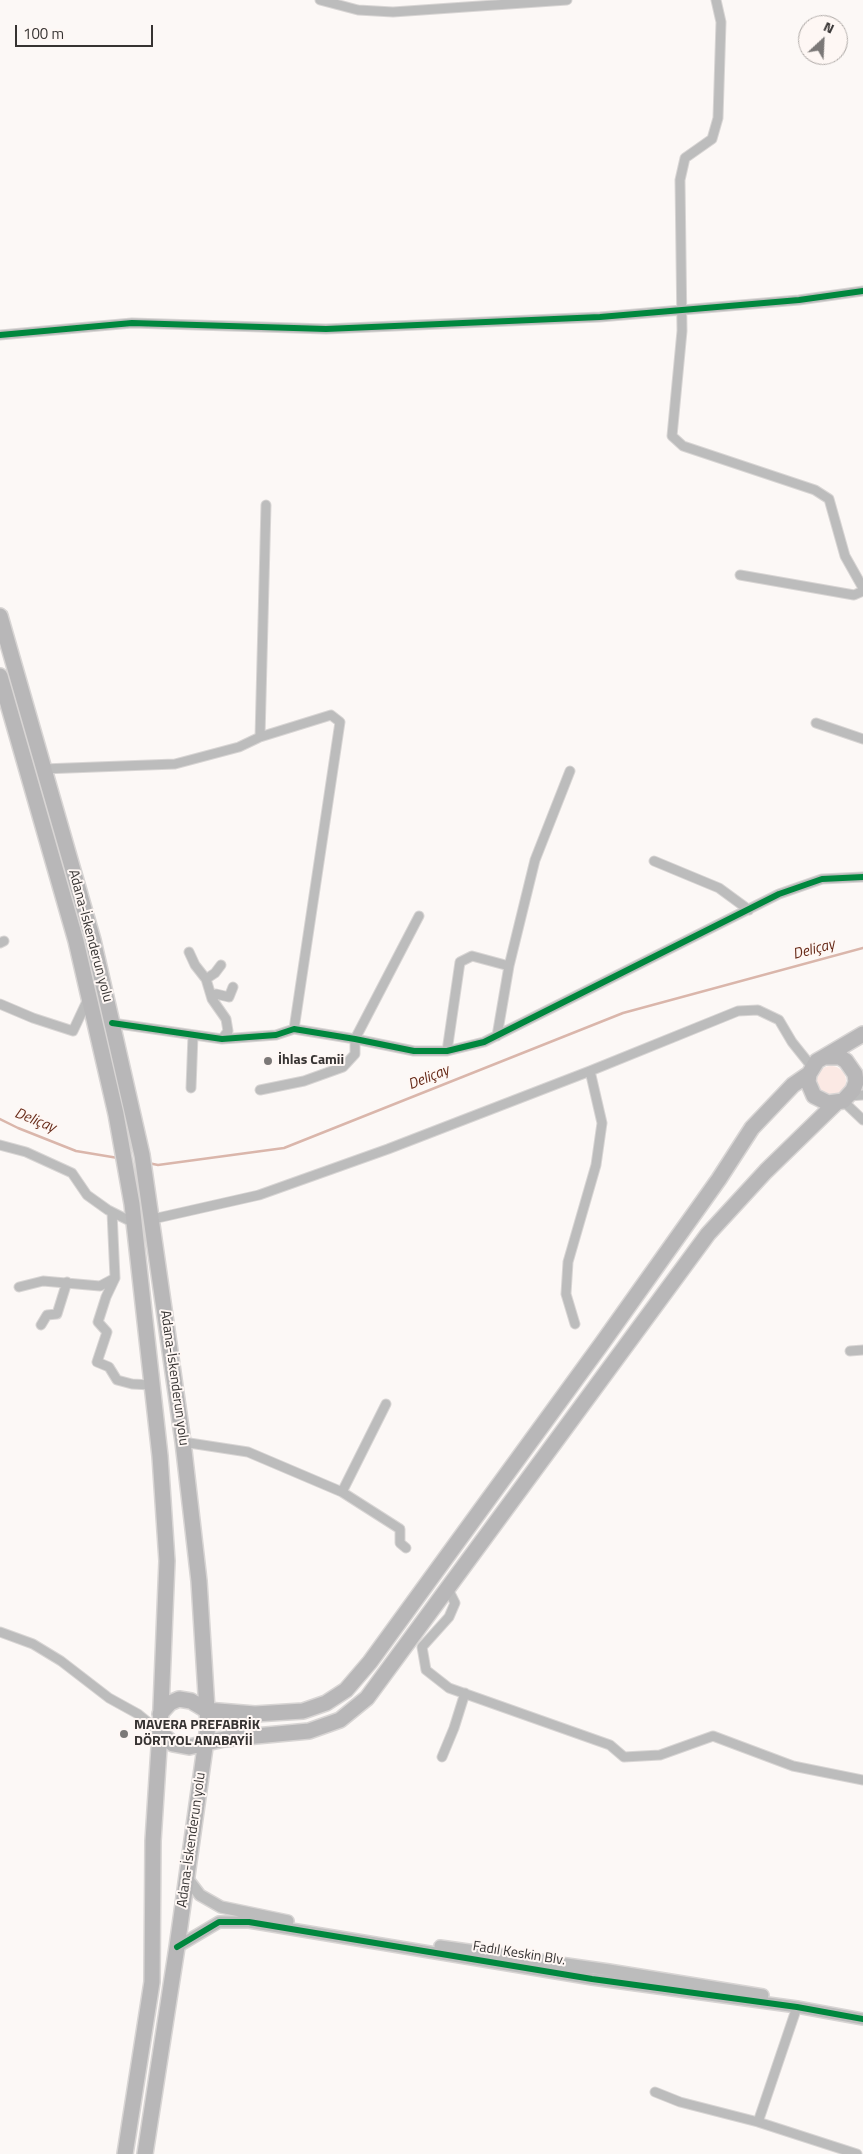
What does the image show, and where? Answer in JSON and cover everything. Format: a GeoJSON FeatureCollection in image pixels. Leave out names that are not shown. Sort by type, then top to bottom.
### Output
{"type":"FeatureCollection","features":[{"type":"Feature","properties":{"kind":"highway","name":"Adana-İskenderun yolu"},"geometry":{"type":"LineString","coordinates":[[0,616],[93,940],[133,1112],[153,1219],[184,1442],[199,1581],[208,1726],[177,1947],[145,2154]]}},
{"type":"Feature","properties":{"kind":"highway","name":"Adana-İskenderun yolu"},"geometry":{"type":"LineString","coordinates":[[0,676],[76,941],[116,1114],[132,1204],[160,1456],[167,1561],[160,1732],[153,1840],[152,1982],[125,2154]]}},
{"type":"Feature","properties":{"kind":"highway"},"geometry":{"type":"LineString","coordinates":[[160,1714],[170,1702],[179,1699],[191,1701],[206,1710],[255,1714],[303,1711],[326,1703],[346,1690],[370,1662],[609,1334],[752,1128],[793,1085],[824,1057],[863,1034]]}},
{"type":"Feature","properties":{"kind":"highway"},"geometry":{"type":"LineString","coordinates":[[160,1732],[173,1744],[189,1747],[205,1742],[309,1731],[340,1720],[367,1698],[708,1234],[766,1171],[851,1095],[856,1082],[852,1067],[840,1057],[824,1057]]}},
{"type":"Feature","properties":{"kind":"highway"},"geometry":{"type":"LineString","coordinates":[[810,1070],[808,1082],[814,1096],[828,1103],[851,1095]]}},
{"type":"Feature","properties":{"kind":"street"},"geometry":{"type":"LineString","coordinates":[[320,0],[358,10],[393,12],[567,0]]}},
{"type":"Feature","properties":{"kind":"street"},"geometry":{"type":"LineString","coordinates":[[716,0],[721,22],[718,118],[712,139],[685,158],[680,180],[682,310],[678,390],[672,436],[683,446],[815,490],[829,500],[845,556],[863,590],[854,595],[740,575]]}},
{"type":"Feature","properties":{"kind":"street"},"geometry":{"type":"LineString","coordinates":[[0,335],[132,323],[326,329],[600,317],[799,300],[863,291]]}},
{"type":"Feature","properties":{"kind":"street"},"geometry":{"type":"LineString","coordinates":[[260,737],[266,505]]}},
{"type":"Feature","properties":{"kind":"street"},"geometry":{"type":"LineString","coordinates":[[43,769],[175,764],[239,746],[260,737],[331,715],[340,722],[294,1029]]}},
{"type":"Feature","properties":{"kind":"street"},"geometry":{"type":"LineString","coordinates":[[816,723],[863,739]]}},
{"type":"Feature","properties":{"kind":"street"},"geometry":{"type":"LineString","coordinates":[[497,1036],[509,966],[535,860],[570,771]]}},
{"type":"Feature","properties":{"kind":"street"},"geometry":{"type":"LineString","coordinates":[[654,861],[720,888],[749,910]]}},
{"type":"Feature","properties":{"kind":"street"},"geometry":{"type":"LineString","coordinates":[[112,1023],[222,1039],[276,1034],[294,1029],[414,1051],[447,1051],[484,1042],[497,1036],[780,894],[822,880],[863,877]]}},
{"type":"Feature","properties":{"kind":"street"},"geometry":{"type":"LineString","coordinates":[[260,1090],[304,1081],[343,1067],[355,1054],[355,1039],[419,916]]}},
{"type":"Feature","properties":{"kind":"street"},"geometry":{"type":"LineString","coordinates":[[189,952],[195,965],[206,979],[212,999],[226,1019],[228,1031],[222,1039]]}},
{"type":"Feature","properties":{"kind":"street"},"geometry":{"type":"LineString","coordinates":[[447,1051],[460,962],[472,956],[509,966]]}},
{"type":"Feature","properties":{"kind":"street"},"geometry":{"type":"LineString","coordinates":[[206,979],[215,973],[221,964]]}},
{"type":"Feature","properties":{"kind":"street"},"geometry":{"type":"LineString","coordinates":[[212,999],[216,994],[229,997],[233,987]]}},
{"type":"Feature","properties":{"kind":"street"},"geometry":{"type":"LineString","coordinates":[[0,1004],[33,1018],[73,1031],[88,999]]}},
{"type":"Feature","properties":{"kind":"street"},"geometry":{"type":"LineString","coordinates":[[153,1219],[259,1195],[388,1149],[590,1071],[738,1011],[758,1010],[779,1020],[810,1070]]}},
{"type":"Feature","properties":{"kind":"street"},"geometry":{"type":"LineString","coordinates":[[191,1088],[193,1035]]}},
{"type":"Feature","properties":{"kind":"street"},"geometry":{"type":"LineString","coordinates":[[575,1324],[566,1294],[568,1262],[596,1165],[602,1123],[590,1071]]}},
{"type":"Feature","properties":{"kind":"street"},"geometry":{"type":"LineString","coordinates":[[851,1095],[863,1120]]}},
{"type":"Feature","properties":{"kind":"street"},"geometry":{"type":"LineString","coordinates":[[0,1145],[26,1152],[72,1173],[87,1195],[112,1212],[134,1222]]}},
{"type":"Feature","properties":{"kind":"street"},"geometry":{"type":"LineString","coordinates":[[112,1212],[115,1278],[106,1297],[98,1322],[107,1332],[97,1362],[109,1367],[117,1380],[132,1384],[151,1385]]}},
{"type":"Feature","properties":{"kind":"street"},"geometry":{"type":"LineString","coordinates":[[19,1287],[43,1281],[100,1286],[115,1278]]}},
{"type":"Feature","properties":{"kind":"street"},"geometry":{"type":"LineString","coordinates":[[41,1325],[47,1315],[57,1314],[67,1282]]}},
{"type":"Feature","properties":{"kind":"street"},"geometry":{"type":"LineString","coordinates":[[850,1351],[863,1350]]}},
{"type":"Feature","properties":{"kind":"street"},"geometry":{"type":"LineString","coordinates":[[342,1492],[386,1404]]}},
{"type":"Feature","properties":{"kind":"street"},"geometry":{"type":"LineString","coordinates":[[184,1442],[248,1452],[342,1492],[400,1529],[400,1543],[406,1548]]}},
{"type":"Feature","properties":{"kind":"street"},"geometry":{"type":"LineString","coordinates":[[448,1589],[455,1603],[449,1617],[422,1647],[426,1670],[449,1688],[610,1745],[624,1757],[660,1755],[713,1736],[793,1766],[863,1780]]}},
{"type":"Feature","properties":{"kind":"street"},"geometry":{"type":"LineString","coordinates":[[0,1632],[33,1644],[61,1661],[109,1698],[138,1714],[160,1732]]}},
{"type":"Feature","properties":{"kind":"street"},"geometry":{"type":"LineString","coordinates":[[442,1757],[465,1693]]}},
{"type":"Feature","properties":{"kind":"street","name":"Fadıl Keskin Blv."},"geometry":{"type":"LineString","coordinates":[[187,1878],[200,1895],[221,1907],[342,1932],[608,1970],[863,2012]]}},
{"type":"Feature","properties":{"kind":"street","name":"Fadıl Keskin Blv."},"geometry":{"type":"LineString","coordinates":[[177,1947],[219,1922],[249,1922],[592,1979],[797,2007],[863,2019]]}},
{"type":"Feature","properties":{"kind":"street"},"geometry":{"type":"LineString","coordinates":[[758,2122],[797,2007]]}},
{"type":"Feature","properties":{"kind":"street"},"geometry":{"type":"LineString","coordinates":[[655,2092],[680,2102],[758,2122],[857,2154]]}},
{"type":"Feature","properties":{"kind":"shaded area"},"geometry":{"type":"Polygon","coordinates":[[[831,1066],[842,1070],[846,1081],[842,1092],[831,1096],[820,1092],[816,1081],[820,1070],[831,1066]]]}},
{"type":"Feature","properties":{"kind":"waterway","name":"Deliçay"},"geometry":{"type":"LineString","coordinates":[[148,1163],[158,1165],[284,1148],[623,1013],[863,948]]}},
{"type":"Feature","properties":{"kind":"waterway","name":"Deliçay"},"geometry":{"type":"LineString","coordinates":[[0,1119],[76,1151],[118,1158]]}},
{"type":"Feature","properties":{"kind":"cycle path"},"geometry":{"type":"LineString","coordinates":[[0,335],[132,323],[326,329],[600,317],[799,300],[863,291]]}},
{"type":"Feature","properties":{"kind":"cycle path"},"geometry":{"type":"LineString","coordinates":[[112,1023],[222,1039],[276,1035],[294,1029],[414,1051],[447,1051],[484,1042],[779,894],[822,879],[863,877]]}},
{"type":"Feature","properties":{"kind":"cycle path"},"geometry":{"type":"LineString","coordinates":[[177,1947],[219,1922],[249,1922],[592,1979],[797,2007],[863,2019]]}},
{"type":"Feature","properties":{"kind":"place","name":"İhlas Camii"},"geometry":{"type":"Point","coordinates":[268,1061]}},
{"type":"Feature","properties":{"kind":"place","name":"MAVERA PREFABRİK DÖRTYOL ANABAYİİ"},"geometry":{"type":"Point","coordinates":[124,1734]}}]}
